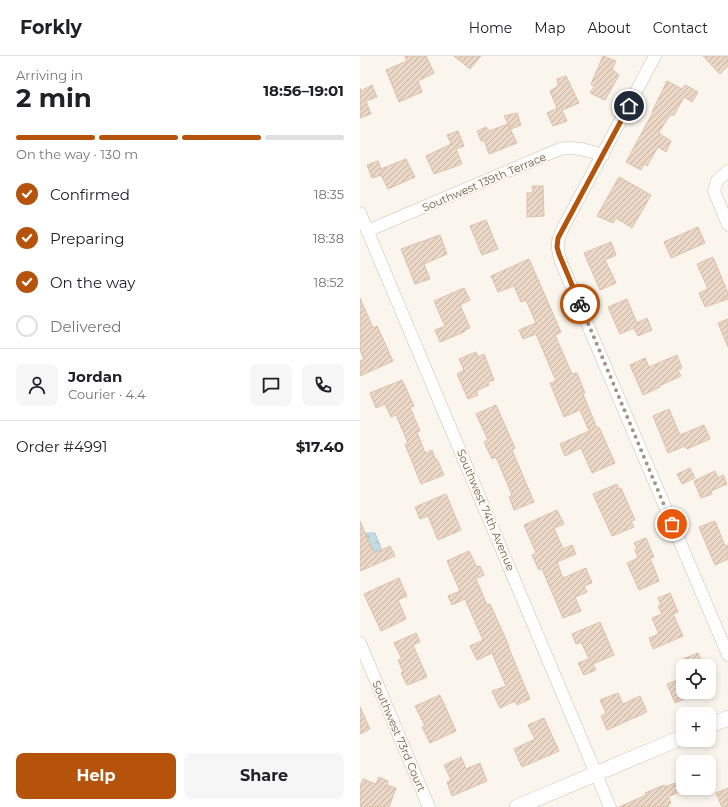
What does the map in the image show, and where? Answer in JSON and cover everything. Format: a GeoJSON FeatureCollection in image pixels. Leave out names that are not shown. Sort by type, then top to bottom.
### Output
{"type":"FeatureCollection","features":[{"type":"Feature","properties":{"kind":"street"},"geometry":{"type":"LineString","coordinates":[[655,56],[562,230],[558,238],[557,247],[561,262],[728,655]]}},
{"type":"Feature","properties":{"kind":"street","name":"Southwest 139th Terrace"},"geometry":{"type":"LineString","coordinates":[[368,231],[560,149],[582,149],[603,155]]}},
{"type":"Feature","properties":{"kind":"street"},"geometry":{"type":"LineString","coordinates":[[728,171],[721,176],[715,185],[714,191],[728,225]]}},
{"type":"Feature","properties":{"kind":"street","name":"Southwest 74th Avenue"},"geometry":{"type":"LineString","coordinates":[[360,213],[610,807]]}},
{"type":"Feature","properties":{"kind":"street","name":"Southwest 73rd Court"},"geometry":{"type":"LineString","coordinates":[[360,643],[429,807]]}},
{"type":"Feature","properties":{"kind":"street"},"geometry":{"type":"LineString","coordinates":[[716,723],[728,718]]}},
{"type":"Feature","properties":{"kind":"street"},"geometry":{"type":"LineString","coordinates":[[517,807],[676,740]]}},
{"type":"Feature","properties":{"kind":"water"},"geometry":{"type":"Polygon","coordinates":[[[375,533],[381,548],[375,552],[370,544],[366,534],[375,533]]]}},
{"type":"Feature","properties":{"kind":"building"},"geometry":{"type":"Polygon","coordinates":[[[405,56],[426,56],[434,73],[418,81],[422,92],[399,102],[386,70],[407,61],[405,56]]]}},
{"type":"Feature","properties":{"kind":"building"},"geometry":{"type":"Polygon","coordinates":[[[454,56],[481,56],[470,69],[454,56]]]}},
{"type":"Feature","properties":{"kind":"building"},"geometry":{"type":"Polygon","coordinates":[[[603,56],[616,61],[612,69],[619,75],[605,100],[590,93],[594,87],[591,84],[603,56]]]}},
{"type":"Feature","properties":{"kind":"building"},"geometry":{"type":"Polygon","coordinates":[[[703,56],[728,56],[728,66],[720,74],[703,56]]]}},
{"type":"Feature","properties":{"kind":"building"},"geometry":{"type":"Polygon","coordinates":[[[566,76],[579,103],[562,110],[567,121],[553,126],[547,113],[557,108],[550,91],[558,86],[557,79],[566,76]]]}},
{"type":"Feature","properties":{"kind":"building"},"geometry":{"type":"Polygon","coordinates":[[[667,81],[682,89],[685,85],[698,92],[692,102],[684,97],[674,115],[670,115],[659,132],[671,141],[666,152],[658,147],[647,166],[644,164],[641,170],[626,162],[653,112],[667,81]]]}},
{"type":"Feature","properties":{"kind":"building"},"geometry":{"type":"Polygon","coordinates":[[[372,85],[377,97],[366,101],[371,114],[360,118],[360,88],[361,91],[372,85]]]}},
{"type":"Feature","properties":{"kind":"building"},"geometry":{"type":"Polygon","coordinates":[[[517,113],[521,125],[511,129],[504,116],[517,113]]]}},
{"type":"Feature","properties":{"kind":"building"},"geometry":{"type":"Polygon","coordinates":[[[508,124],[517,143],[489,154],[484,140],[481,141],[477,131],[486,127],[489,131],[508,124]]]}},
{"type":"Feature","properties":{"kind":"building"},"geometry":{"type":"Polygon","coordinates":[[[458,131],[464,146],[456,149],[462,164],[434,174],[426,156],[451,144],[447,135],[458,131]]]}},
{"type":"Feature","properties":{"kind":"building"},"geometry":{"type":"Polygon","coordinates":[[[406,159],[415,177],[388,189],[381,175],[372,178],[367,165],[378,161],[381,169],[406,159]]]}},
{"type":"Feature","properties":{"kind":"building"},"geometry":{"type":"Polygon","coordinates":[[[619,177],[651,195],[632,228],[616,218],[613,223],[597,216],[619,177]]]}},
{"type":"Feature","properties":{"kind":"building"},"geometry":{"type":"Polygon","coordinates":[[[532,186],[543,186],[544,216],[527,217],[527,193],[533,193],[532,186]]]}},
{"type":"Feature","properties":{"kind":"building"},"geometry":{"type":"Polygon","coordinates":[[[486,220],[498,249],[482,255],[470,226],[486,220]]]}},
{"type":"Feature","properties":{"kind":"building"},"geometry":{"type":"Polygon","coordinates":[[[698,227],[705,243],[671,258],[664,242],[698,227]]]}},
{"type":"Feature","properties":{"kind":"building"},"geometry":{"type":"Polygon","coordinates":[[[440,235],[447,254],[424,264],[430,279],[415,284],[401,249],[440,235]]]}},
{"type":"Feature","properties":{"kind":"building"},"geometry":{"type":"Polygon","coordinates":[[[611,242],[616,255],[605,260],[616,283],[600,290],[584,253],[611,242]]]}},
{"type":"Feature","properties":{"kind":"building"},"geometry":{"type":"Polygon","coordinates":[[[713,257],[728,293],[728,299],[705,307],[699,293],[708,289],[697,264],[713,257]]]}},
{"type":"Feature","properties":{"kind":"building"},"geometry":{"type":"Polygon","coordinates":[[[529,259],[561,332],[555,335],[572,374],[577,373],[585,393],[583,394],[597,428],[599,427],[615,463],[592,473],[581,448],[565,456],[560,444],[589,431],[580,410],[564,417],[550,383],[556,381],[536,334],[523,339],[519,330],[536,323],[526,300],[521,302],[514,286],[498,292],[491,276],[529,259]]]}},
{"type":"Feature","properties":{"kind":"building"},"geometry":{"type":"Polygon","coordinates":[[[464,288],[470,300],[460,305],[470,328],[440,342],[435,330],[445,326],[434,301],[464,288]]]}},
{"type":"Feature","properties":{"kind":"building"},"geometry":{"type":"Polygon","coordinates":[[[360,298],[373,328],[377,326],[393,361],[360,376],[360,361],[364,359],[360,350],[360,298]]]}},
{"type":"Feature","properties":{"kind":"building"},"geometry":{"type":"Polygon","coordinates":[[[627,299],[637,323],[647,318],[652,330],[638,336],[634,328],[620,334],[608,307],[627,299]]]}},
{"type":"Feature","properties":{"kind":"building"},"geometry":{"type":"Polygon","coordinates":[[[728,319],[728,347],[718,323],[728,319]]]}},
{"type":"Feature","properties":{"kind":"building"},"geometry":{"type":"Polygon","coordinates":[[[476,352],[478,357],[484,354],[494,380],[488,382],[489,385],[476,391],[478,395],[468,399],[457,374],[464,370],[459,359],[476,352]]]}},
{"type":"Feature","properties":{"kind":"building"},"geometry":{"type":"Polygon","coordinates":[[[677,355],[682,368],[678,370],[681,376],[643,395],[630,365],[645,358],[649,367],[677,355]]]}},
{"type":"Feature","properties":{"kind":"building"},"geometry":{"type":"Polygon","coordinates":[[[402,380],[414,406],[410,407],[420,431],[417,432],[425,453],[432,450],[444,475],[421,484],[405,444],[408,443],[396,415],[391,417],[385,404],[376,408],[370,393],[402,380]]]}},
{"type":"Feature","properties":{"kind":"building"},"geometry":{"type":"Polygon","coordinates":[[[496,405],[515,448],[512,450],[534,502],[514,510],[509,497],[512,495],[496,457],[492,459],[484,442],[488,440],[476,414],[496,405]]]}},
{"type":"Feature","properties":{"kind":"building"},"geometry":{"type":"Polygon","coordinates":[[[669,409],[680,435],[704,425],[710,439],[687,449],[685,446],[668,453],[653,416],[669,409]]]}},
{"type":"Feature","properties":{"kind":"building"},"geometry":{"type":"Polygon","coordinates":[[[690,468],[695,478],[682,484],[677,474],[690,468]]]}},
{"type":"Feature","properties":{"kind":"building"},"geometry":{"type":"Polygon","coordinates":[[[715,471],[718,478],[723,475],[727,484],[711,491],[712,494],[701,498],[694,481],[715,471]]]}},
{"type":"Feature","properties":{"kind":"building"},"geometry":{"type":"Polygon","coordinates":[[[617,484],[619,489],[621,488],[635,520],[631,521],[634,527],[612,536],[593,494],[617,484]]]}},
{"type":"Feature","properties":{"kind":"building"},"geometry":{"type":"Polygon","coordinates":[[[446,494],[461,530],[438,540],[428,516],[420,519],[415,507],[446,494]]]}},
{"type":"Feature","properties":{"kind":"building"},"geometry":{"type":"Polygon","coordinates":[[[557,510],[564,524],[554,528],[563,549],[572,545],[576,554],[557,562],[563,578],[586,568],[592,583],[584,586],[587,592],[575,597],[581,611],[563,618],[542,569],[539,570],[532,555],[536,553],[524,525],[557,510]]]}},
{"type":"Feature","properties":{"kind":"building"},"geometry":{"type":"Polygon","coordinates":[[[360,521],[374,553],[390,546],[395,556],[360,571],[360,521]]]}},
{"type":"Feature","properties":{"kind":"building"},"geometry":{"type":"Polygon","coordinates":[[[715,521],[725,546],[728,545],[728,559],[715,565],[699,527],[715,521]]]}},
{"type":"Feature","properties":{"kind":"building"},"geometry":{"type":"Polygon","coordinates":[[[646,538],[654,557],[650,558],[659,581],[639,590],[627,563],[638,558],[635,550],[637,549],[634,543],[646,538]]]}},
{"type":"Feature","properties":{"kind":"building"},"geometry":{"type":"Polygon","coordinates":[[[469,551],[477,567],[480,566],[484,575],[476,579],[487,605],[490,604],[509,646],[530,699],[517,705],[515,701],[500,708],[492,691],[506,686],[492,653],[477,660],[470,646],[483,640],[465,599],[452,605],[448,596],[460,591],[447,561],[469,551]]]}},
{"type":"Feature","properties":{"kind":"building"},"geometry":{"type":"Polygon","coordinates":[[[399,578],[407,596],[398,600],[406,619],[381,631],[364,594],[399,578]]]}},
{"type":"Feature","properties":{"kind":"building"},"geometry":{"type":"Polygon","coordinates":[[[670,593],[678,612],[673,614],[683,636],[653,649],[649,638],[659,634],[652,618],[662,614],[658,606],[661,605],[658,598],[670,593]]]}},
{"type":"Feature","properties":{"kind":"building"},"geometry":{"type":"Polygon","coordinates":[[[600,622],[614,655],[593,664],[596,670],[584,675],[578,663],[589,659],[581,642],[576,644],[572,634],[600,622]]]}},
{"type":"Feature","properties":{"kind":"building"},"geometry":{"type":"Polygon","coordinates":[[[416,633],[420,642],[413,645],[427,677],[407,685],[401,673],[403,672],[398,660],[402,659],[394,643],[416,633]]]}},
{"type":"Feature","properties":{"kind":"building"},"geometry":{"type":"Polygon","coordinates":[[[698,653],[700,659],[683,659],[698,653]]]}},
{"type":"Feature","properties":{"kind":"building"},"geometry":{"type":"Polygon","coordinates":[[[676,681],[676,699],[684,699],[675,703],[667,684],[676,681]]]}},
{"type":"Feature","properties":{"kind":"building"},"geometry":{"type":"Polygon","coordinates":[[[618,693],[623,704],[640,696],[647,712],[607,730],[601,716],[606,713],[600,700],[618,693]]]}},
{"type":"Feature","properties":{"kind":"building"},"geometry":{"type":"Polygon","coordinates":[[[440,695],[456,731],[430,743],[422,727],[425,726],[415,706],[440,695]]]}},
{"type":"Feature","properties":{"kind":"building"},"geometry":{"type":"Polygon","coordinates":[[[360,707],[370,729],[360,734],[360,707]]]}},
{"type":"Feature","properties":{"kind":"building"},"geometry":{"type":"Polygon","coordinates":[[[544,718],[559,751],[522,767],[514,749],[535,739],[528,725],[544,718]]]}},
{"type":"Feature","properties":{"kind":"building"},"geometry":{"type":"Polygon","coordinates":[[[461,757],[466,769],[480,763],[487,781],[452,796],[447,782],[451,780],[444,765],[461,757]]]}},
{"type":"Feature","properties":{"kind":"building"},"geometry":{"type":"Polygon","coordinates":[[[379,777],[388,781],[387,785],[396,788],[389,807],[360,807],[360,786],[363,779],[376,784],[379,777]]]}},
{"type":"Feature","properties":{"kind":"building"},"geometry":{"type":"Polygon","coordinates":[[[675,783],[676,785],[676,793],[668,797],[671,803],[668,804],[669,807],[619,807],[646,795],[645,793],[664,785],[665,787],[675,783]]]}},
{"type":"Feature","properties":{"kind":"building"},"geometry":{"type":"Polygon","coordinates":[[[728,788],[728,807],[722,807],[716,793],[728,788]]]}},
{"type":"Feature","properties":{"kind":"way so far"},"geometry":{"type":"LineString","coordinates":[[580,304],[672,524]]}},
{"type":"Feature","properties":{"kind":"route"},"geometry":{"type":"LineString","coordinates":[[580,304],[561,262],[557,247],[558,238],[629,106]]}}]}
